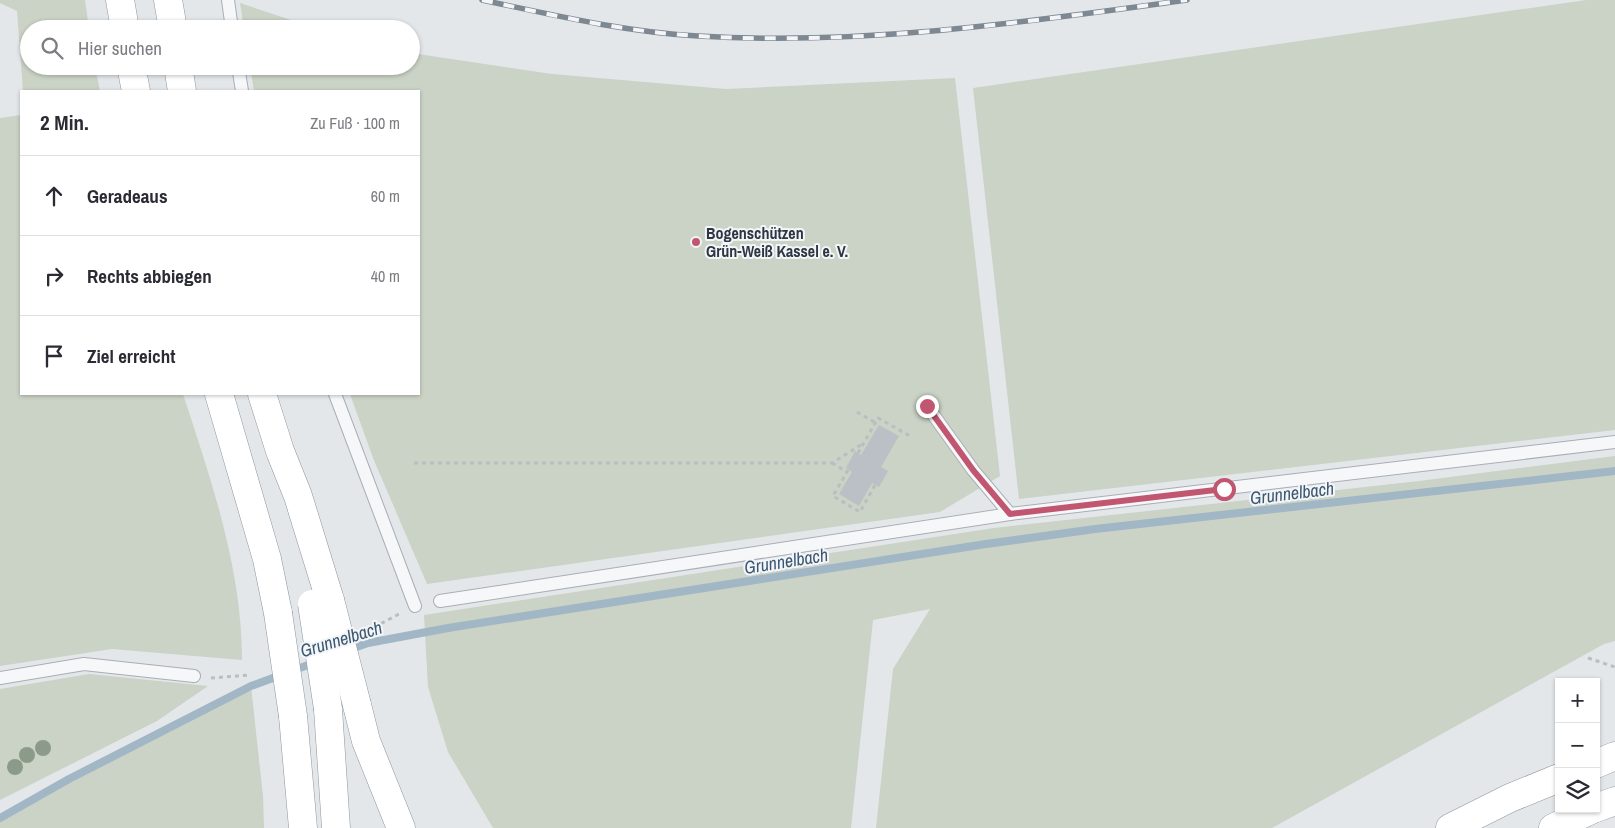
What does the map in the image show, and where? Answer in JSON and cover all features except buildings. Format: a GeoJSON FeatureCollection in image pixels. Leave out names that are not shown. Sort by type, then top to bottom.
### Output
{"type":"FeatureCollection","features":[{"type":"Feature","properties":{"kind":"highway"},"geometry":{"type":"LineString","coordinates":[[120,0],[123,20]]}},
{"type":"Feature","properties":{"kind":"highway"},"geometry":{"type":"LineString","coordinates":[[168,0],[171,20]]}},
{"type":"Feature","properties":{"kind":"highway"},"geometry":{"type":"LineString","coordinates":[[133,75],[136,90]]}},
{"type":"Feature","properties":{"kind":"highway"},"geometry":{"type":"LineString","coordinates":[[179,75],[182,90]]}},
{"type":"Feature","properties":{"kind":"highway"},"geometry":{"type":"LineString","coordinates":[[219,395],[267,559],[278,612],[293,716],[302,828]]}},
{"type":"Feature","properties":{"kind":"highway"},"geometry":{"type":"LineString","coordinates":[[262,395],[280,451],[298,496],[321,602],[357,705],[366,742],[401,828]]}},
{"type":"Feature","properties":{"kind":"highway"},"geometry":{"type":"LineString","coordinates":[[321,602],[336,828]]}},
{"type":"Feature","properties":{"kind":"highway"},"geometry":{"type":"LineString","coordinates":[[1600,762],[1615,756]]}},
{"type":"Feature","properties":{"kind":"highway"},"geometry":{"type":"LineString","coordinates":[[1450,828],[1510,798],[1555,780]]}},
{"type":"Feature","properties":{"kind":"highway"},"geometry":{"type":"LineString","coordinates":[[1600,807],[1615,801]]}},
{"type":"Feature","properties":{"kind":"highway"},"geometry":{"type":"LineString","coordinates":[[1553,828],[1586,813]]}},
{"type":"Feature","properties":{"kind":"lane"},"geometry":{"type":"LineString","coordinates":[[228,0],[231,20]]}},
{"type":"Feature","properties":{"kind":"lane"},"geometry":{"type":"LineString","coordinates":[[239,75],[242,90]]}},
{"type":"Feature","properties":{"kind":"lane"},"geometry":{"type":"LineString","coordinates":[[335,395],[414,606]]}},
{"type":"Feature","properties":{"kind":"lane"},"geometry":{"type":"LineString","coordinates":[[927,406],[973,470],[1010,514]]}},
{"type":"Feature","properties":{"kind":"lane"},"geometry":{"type":"LineString","coordinates":[[440,601],[1010,514],[1615,442]]}},
{"type":"Feature","properties":{"kind":"lane"},"geometry":{"type":"LineString","coordinates":[[0,678],[84,664],[194,676]]}},
{"type":"Feature","properties":{"kind":"path"},"geometry":{"type":"LineString","coordinates":[[857,412],[876,422]]}},
{"type":"Feature","properties":{"kind":"path"},"geometry":{"type":"LineString","coordinates":[[858,453],[878,418],[910,436]]}},
{"type":"Feature","properties":{"kind":"path"},"geometry":{"type":"LineString","coordinates":[[832,462],[864,443]]}},
{"type":"Feature","properties":{"kind":"path"},"geometry":{"type":"LineString","coordinates":[[414,463],[832,462],[848,471],[833,496],[860,512],[875,485]]}},
{"type":"Feature","properties":{"kind":"path"},"geometry":{"type":"LineString","coordinates":[[367,631],[414,606]]}},
{"type":"Feature","properties":{"kind":"path"},"geometry":{"type":"LineString","coordinates":[[1588,658],[1615,667]]}},
{"type":"Feature","properties":{"kind":"path"},"geometry":{"type":"LineString","coordinates":[[194,676],[218,678],[250,675]]}},
{"type":"Feature","properties":{"kind":"green space"},"geometry":{"type":"Polygon","coordinates":[[[0,0],[85,0],[88,20],[20,20],[20,51],[17,11],[0,3],[0,0]]]}},
{"type":"Feature","properties":{"kind":"green space"},"geometry":{"type":"Polygon","coordinates":[[[1586,0],[1615,0],[1615,430],[1019,499],[973,88],[1586,0]]]}},
{"type":"Feature","properties":{"kind":"green space"},"geometry":{"type":"Polygon","coordinates":[[[240,3],[291,20],[243,20],[240,3]]]}},
{"type":"Feature","properties":{"kind":"green space","name":"Bogenschützen Grün-Weiß Kassel e. V."},"geometry":{"type":"Polygon","coordinates":[[[420,54],[552,74],[726,89],[955,78],[1000,476],[940,512],[427,584],[373,458],[350,395],[420,395],[420,90],[254,90],[251,75],[420,75],[420,54]]]}},
{"type":"Feature","properties":{"kind":"green space"},"geometry":{"type":"Polygon","coordinates":[[[22,75],[97,75],[100,90],[23,90],[22,75]]]}},
{"type":"Feature","properties":{"kind":"green space"},"geometry":{"type":"Polygon","coordinates":[[[20,115],[20,395],[183,395],[214,492],[231,558],[241,626],[242,660],[112,649],[0,666],[0,118],[20,115]]]}},
{"type":"Feature","properties":{"kind":"green space"},"geometry":{"type":"Polygon","coordinates":[[[1615,456],[1615,641],[1604,644],[1272,828],[876,828],[893,669],[930,609],[873,620],[851,828],[493,828],[448,752],[428,687],[424,615],[994,528],[1419,481],[1615,456]]]}},
{"type":"Feature","properties":{"kind":"green space"},"geometry":{"type":"Polygon","coordinates":[[[89,674],[208,686],[157,721],[0,800],[0,689],[89,674]]]}},
{"type":"Feature","properties":{"kind":"green space"},"geometry":{"type":"Polygon","coordinates":[[[251,686],[263,796],[264,828],[0,828],[0,818],[69,779],[251,686]]]}},
{"type":"Feature","properties":{"kind":"waterway","name":"Grunnelbach"},"geometry":{"type":"LineString","coordinates":[[348,650],[368,643],[448,628],[986,544],[1095,529],[1615,471]]}},
{"type":"Feature","properties":{"kind":"waterway","name":"Grunnelbach"},"geometry":{"type":"LineString","coordinates":[[0,818],[69,779],[251,686],[316,662]]}},
{"type":"Feature","properties":{"kind":"railway"},"geometry":{"type":"LineString","coordinates":[[482,0],[643,31],[698,36],[759,38],[821,38],[944,30],[1005,24],[1187,0]]}},
{"type":"Feature","properties":{"kind":"place","name":"Bogenschützen Grün-Weiß Kassel e. V."},"geometry":{"type":"Point","coordinates":[696,242]}},
{"type":"Feature","properties":{"kind":"route"},"geometry":{"type":"LineString","coordinates":[[927,406],[973,470],[1010,514],[1224,489]]}}]}
